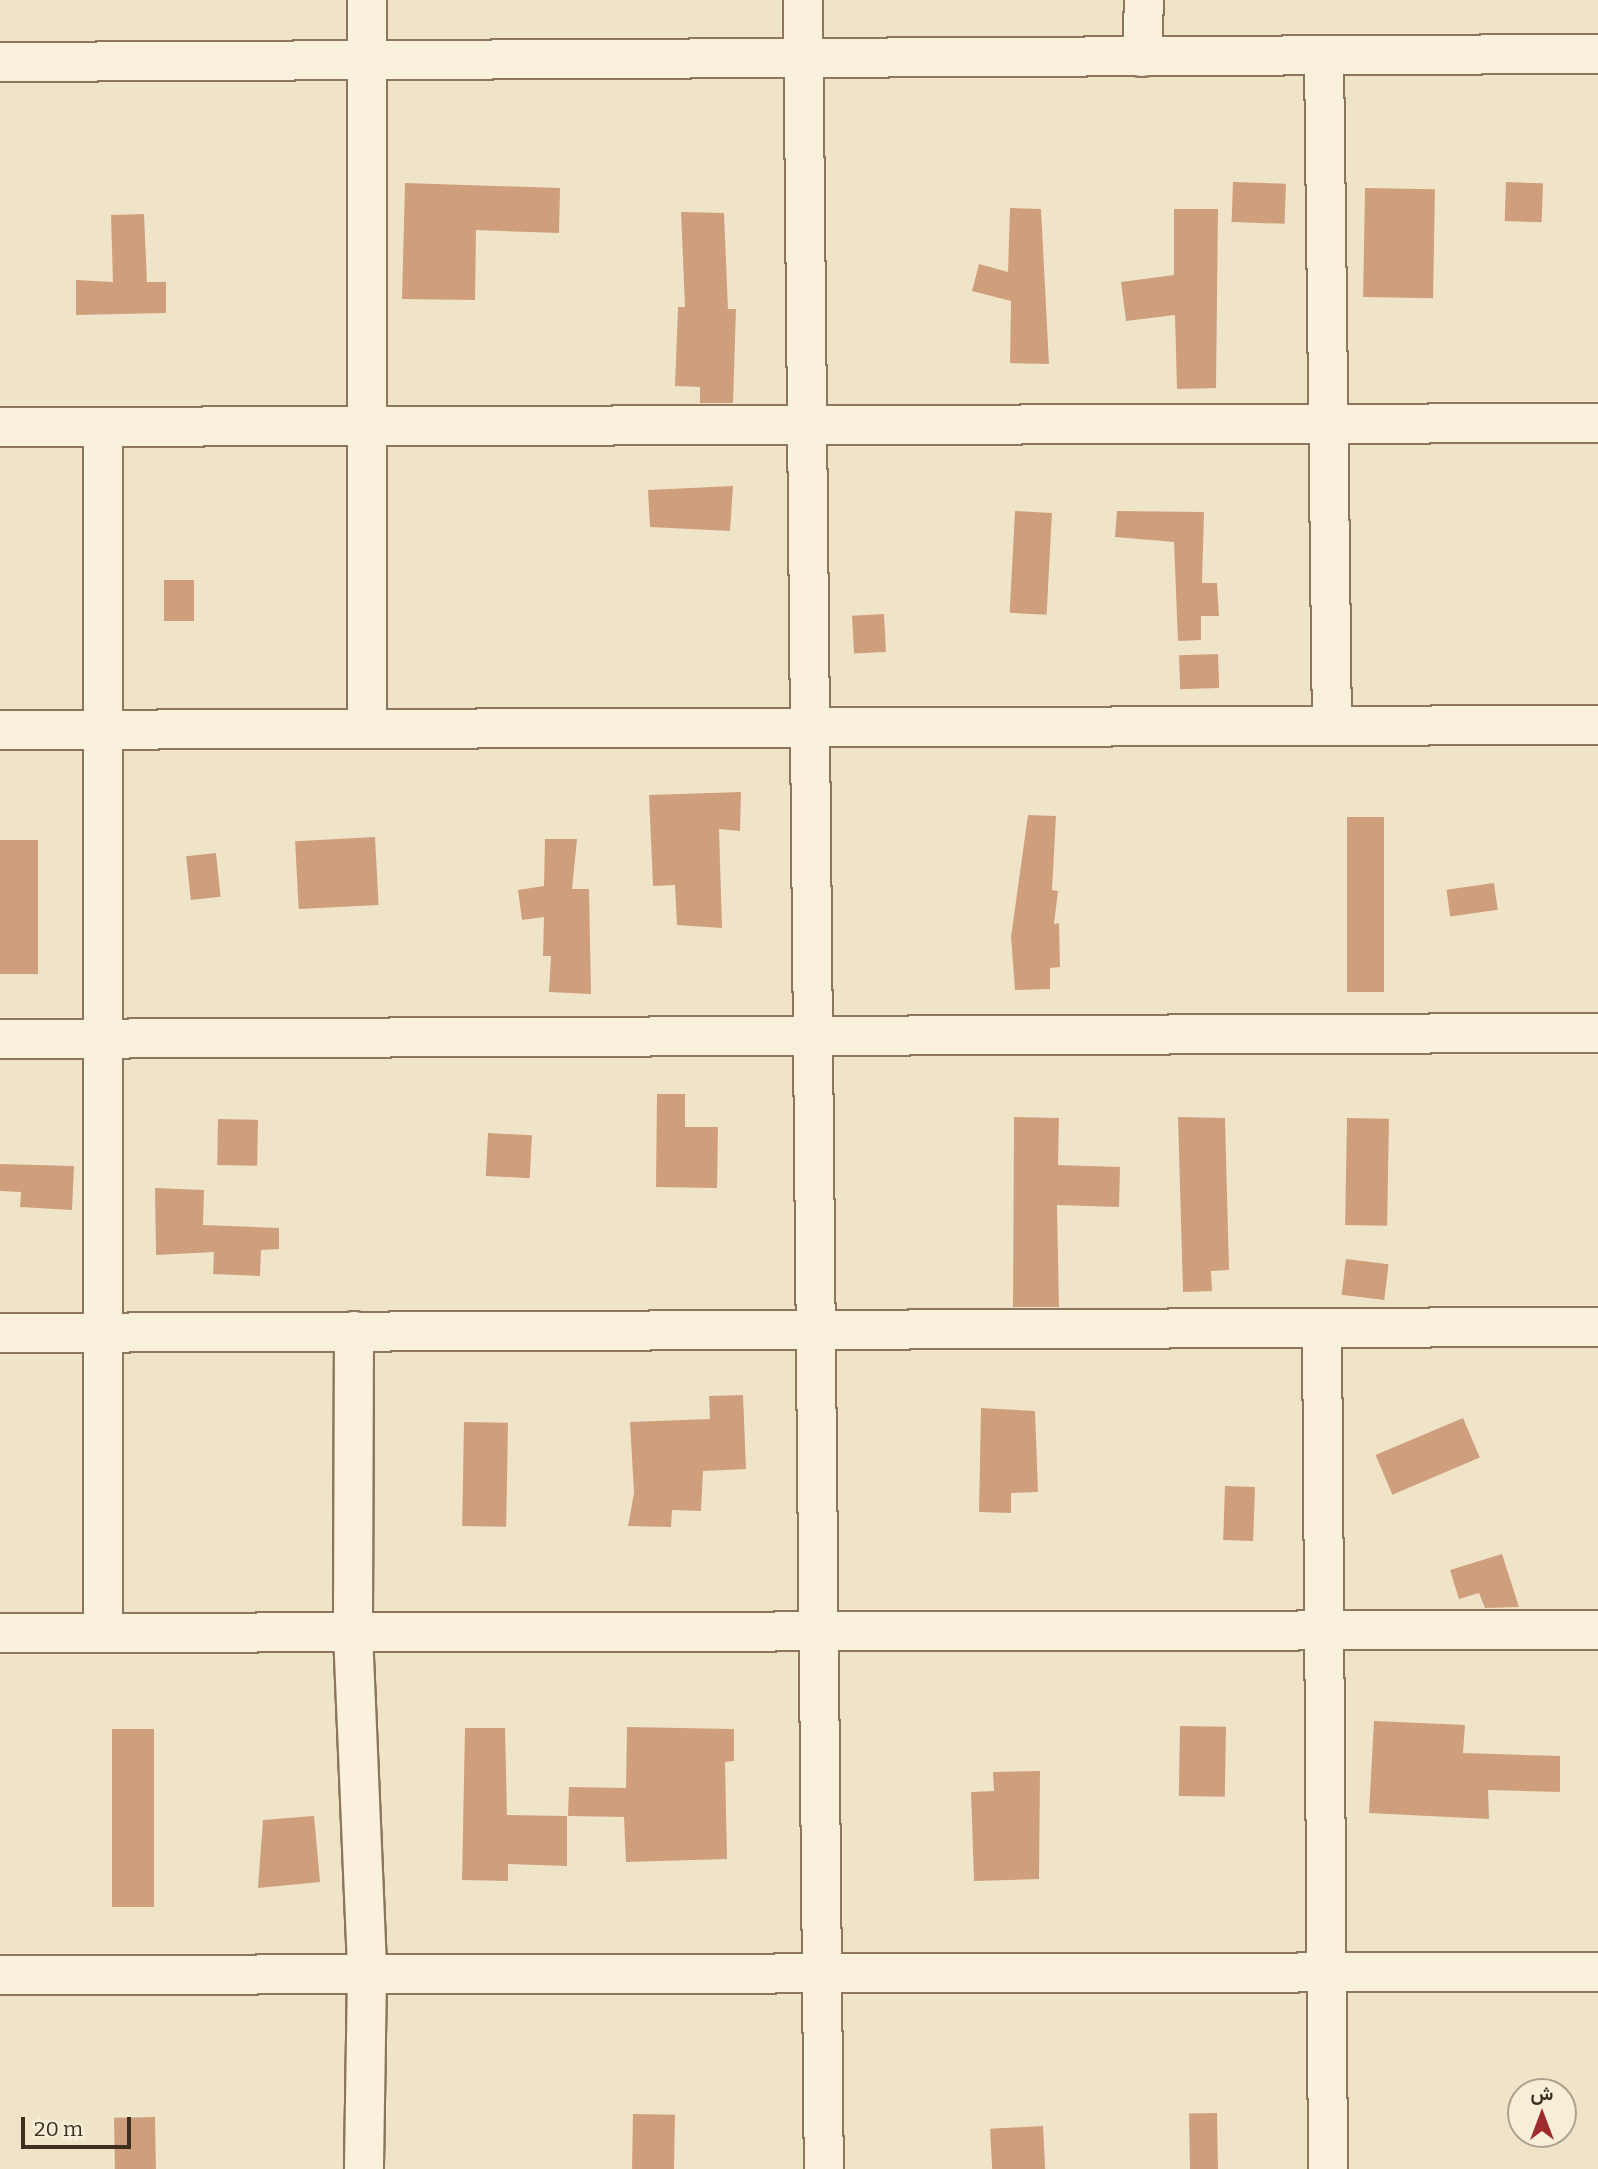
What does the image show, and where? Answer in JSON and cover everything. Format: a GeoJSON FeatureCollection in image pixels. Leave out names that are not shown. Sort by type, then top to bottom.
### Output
{"type":"FeatureCollection","features":[{"type":"Feature","properties":{"kind":"street"},"geometry":{"type":"LineString","coordinates":[[367,0],[367,729]]}},
{"type":"Feature","properties":{"kind":"street"},"geometry":{"type":"LineString","coordinates":[[803,0],[824,2169]]}},
{"type":"Feature","properties":{"kind":"street"},"geometry":{"type":"LineString","coordinates":[[1142,57],[1144,0]]}},
{"type":"Feature","properties":{"kind":"street"},"geometry":{"type":"LineString","coordinates":[[0,62],[1598,54]]}},
{"type":"Feature","properties":{"kind":"street"},"geometry":{"type":"LineString","coordinates":[[1324,56],[1332,726]]}},
{"type":"Feature","properties":{"kind":"street"},"geometry":{"type":"LineString","coordinates":[[0,427],[1598,423]]}},
{"type":"Feature","properties":{"kind":"street"},"geometry":{"type":"LineString","coordinates":[[103,427],[103,1633]]}},
{"type":"Feature","properties":{"kind":"street"},"geometry":{"type":"LineString","coordinates":[[0,730],[1598,725]]}},
{"type":"Feature","properties":{"kind":"street"},"geometry":{"type":"LineString","coordinates":[[0,1039],[1598,1033]]}},
{"type":"Feature","properties":{"kind":"street"},"geometry":{"type":"LineString","coordinates":[[0,1333],[1598,1327]]}},
{"type":"Feature","properties":{"kind":"street"},"geometry":{"type":"LineString","coordinates":[[1322,1328],[1328,2169]]}},
{"type":"Feature","properties":{"kind":"street"},"geometry":{"type":"LineString","coordinates":[[354,1331],[353,1633],[367,1974],[364,2169]]}},
{"type":"Feature","properties":{"kind":"street"},"geometry":{"type":"LineString","coordinates":[[0,1633],[1598,1630]]}},
{"type":"Feature","properties":{"kind":"street"},"geometry":{"type":"LineString","coordinates":[[0,1975],[1598,1972]]}},
{"type":"Feature","properties":{"kind":"building"},"geometry":{"type":"Polygon","coordinates":[[[1233,182],[1286,184],[1285,224],[1232,222],[1233,182]]]}},
{"type":"Feature","properties":{"kind":"building"},"geometry":{"type":"Polygon","coordinates":[[[1506,182],[1543,183],[1542,222],[1505,221],[1506,182]]]}},
{"type":"Feature","properties":{"kind":"building"},"geometry":{"type":"Polygon","coordinates":[[[405,183],[560,188],[559,233],[476,230],[475,300],[402,299],[405,183]]]}},
{"type":"Feature","properties":{"kind":"building"},"geometry":{"type":"Polygon","coordinates":[[[1365,188],[1435,189],[1433,298],[1363,297],[1365,188]]]}},
{"type":"Feature","properties":{"kind":"building"},"geometry":{"type":"Polygon","coordinates":[[[1010,208],[1041,209],[1049,364],[1010,363],[1011,301],[972,291],[979,264],[1008,272],[1010,208]]]}},
{"type":"Feature","properties":{"kind":"building"},"geometry":{"type":"Polygon","coordinates":[[[1174,209],[1218,209],[1216,388],[1177,389],[1175,315],[1126,321],[1121,282],[1174,275],[1174,209]]]}},
{"type":"Feature","properties":{"kind":"building"},"geometry":{"type":"Polygon","coordinates":[[[681,212],[724,213],[728,309],[736,309],[733,403],[700,403],[700,387],[675,386],[678,307],[685,307],[681,212]]]}},
{"type":"Feature","properties":{"kind":"building"},"geometry":{"type":"Polygon","coordinates":[[[144,214],[147,282],[166,282],[166,313],[76,315],[76,280],[113,282],[111,215],[144,214]]]}},
{"type":"Feature","properties":{"kind":"building"},"geometry":{"type":"Polygon","coordinates":[[[733,486],[730,531],[650,527],[648,490],[733,486]]]}},
{"type":"Feature","properties":{"kind":"building"},"geometry":{"type":"Polygon","coordinates":[[[1015,511],[1052,513],[1047,615],[1010,613],[1015,511]]]}},
{"type":"Feature","properties":{"kind":"building"},"geometry":{"type":"Polygon","coordinates":[[[1117,511],[1204,512],[1202,583],[1217,583],[1219,616],[1201,616],[1201,640],[1178,641],[1174,542],[1115,537],[1117,511]]]}},
{"type":"Feature","properties":{"kind":"building"},"geometry":{"type":"Polygon","coordinates":[[[164,580],[194,580],[194,621],[164,621],[164,580]]]}},
{"type":"Feature","properties":{"kind":"building"},"geometry":{"type":"Polygon","coordinates":[[[884,614],[886,652],[854,654],[852,616],[884,614]]]}},
{"type":"Feature","properties":{"kind":"building"},"geometry":{"type":"Polygon","coordinates":[[[1218,654],[1219,688],[1180,689],[1179,655],[1218,654]]]}},
{"type":"Feature","properties":{"kind":"building"},"geometry":{"type":"Polygon","coordinates":[[[741,792],[740,831],[719,829],[722,928],[677,925],[675,885],[653,886],[649,795],[741,792]]]}},
{"type":"Feature","properties":{"kind":"building"},"geometry":{"type":"Polygon","coordinates":[[[1028,815],[1056,816],[1052,890],[1058,891],[1054,924],[1059,923],[1060,967],[1050,968],[1050,989],[1015,990],[1011,937],[1028,815]]]}},
{"type":"Feature","properties":{"kind":"building"},"geometry":{"type":"Polygon","coordinates":[[[1347,817],[1384,817],[1384,992],[1347,992],[1347,817]]]}},
{"type":"Feature","properties":{"kind":"building"},"geometry":{"type":"Polygon","coordinates":[[[375,837],[379,905],[299,909],[295,841],[375,837]]]}},
{"type":"Feature","properties":{"kind":"building"},"geometry":{"type":"Polygon","coordinates":[[[545,839],[577,839],[572,889],[589,889],[591,994],[549,992],[551,956],[543,956],[544,917],[522,920],[518,890],[544,886],[545,839]]]}},
{"type":"Feature","properties":{"kind":"building"},"geometry":{"type":"Polygon","coordinates":[[[0,840],[38,840],[38,974],[0,974],[0,840]]]}},
{"type":"Feature","properties":{"kind":"building"},"geometry":{"type":"Polygon","coordinates":[[[216,853],[221,897],[191,900],[186,856],[216,853]]]}},
{"type":"Feature","properties":{"kind":"building"},"geometry":{"type":"Polygon","coordinates":[[[1494,883],[1498,910],[1450,916],[1446,890],[1494,883]]]}},
{"type":"Feature","properties":{"kind":"building"},"geometry":{"type":"Polygon","coordinates":[[[657,1094],[685,1094],[685,1127],[718,1127],[717,1188],[656,1187],[657,1094]]]}},
{"type":"Feature","properties":{"kind":"building"},"geometry":{"type":"Polygon","coordinates":[[[1014,1117],[1059,1118],[1058,1165],[1120,1167],[1119,1207],[1057,1205],[1059,1307],[1013,1307],[1014,1117]]]}},
{"type":"Feature","properties":{"kind":"building"},"geometry":{"type":"Polygon","coordinates":[[[1178,1117],[1225,1118],[1229,1270],[1211,1271],[1212,1291],[1183,1292],[1178,1117]]]}},
{"type":"Feature","properties":{"kind":"building"},"geometry":{"type":"Polygon","coordinates":[[[1347,1118],[1389,1119],[1387,1226],[1345,1225],[1347,1118]]]}},
{"type":"Feature","properties":{"kind":"building"},"geometry":{"type":"Polygon","coordinates":[[[218,1119],[258,1120],[257,1166],[217,1165],[218,1119]]]}},
{"type":"Feature","properties":{"kind":"building"},"geometry":{"type":"Polygon","coordinates":[[[488,1133],[532,1135],[530,1178],[486,1176],[488,1133]]]}},
{"type":"Feature","properties":{"kind":"building"},"geometry":{"type":"Polygon","coordinates":[[[0,1164],[74,1166],[72,1210],[20,1207],[21,1192],[0,1191],[0,1164]]]}},
{"type":"Feature","properties":{"kind":"building"},"geometry":{"type":"Polygon","coordinates":[[[155,1188],[204,1190],[203,1225],[279,1228],[279,1249],[261,1250],[260,1276],[213,1274],[214,1252],[156,1255],[155,1188]]]}},
{"type":"Feature","properties":{"kind":"building"},"geometry":{"type":"Polygon","coordinates":[[[1346,1259],[1389,1264],[1384,1300],[1342,1295],[1346,1259]]]}},
{"type":"Feature","properties":{"kind":"building"},"geometry":{"type":"Polygon","coordinates":[[[743,1395],[746,1469],[703,1471],[701,1511],[672,1510],[671,1527],[628,1526],[634,1493],[630,1422],[710,1419],[709,1396],[743,1395]]]}},
{"type":"Feature","properties":{"kind":"building"},"geometry":{"type":"Polygon","coordinates":[[[981,1408],[1035,1411],[1038,1492],[1011,1493],[1011,1513],[979,1512],[981,1408]]]}},
{"type":"Feature","properties":{"kind":"building"},"geometry":{"type":"Polygon","coordinates":[[[1463,1418],[1480,1458],[1392,1495],[1376,1455],[1463,1418]]]}},
{"type":"Feature","properties":{"kind":"building"},"geometry":{"type":"Polygon","coordinates":[[[464,1422],[508,1423],[506,1527],[462,1526],[464,1422]]]}},
{"type":"Feature","properties":{"kind":"building"},"geometry":{"type":"Polygon","coordinates":[[[1225,1486],[1255,1487],[1253,1541],[1223,1540],[1225,1486]]]}},
{"type":"Feature","properties":{"kind":"building"},"geometry":{"type":"Polygon","coordinates":[[[1502,1554],[1519,1607],[1485,1608],[1479,1593],[1459,1599],[1450,1570],[1502,1554]]]}},
{"type":"Feature","properties":{"kind":"building"},"geometry":{"type":"Polygon","coordinates":[[[1374,1721],[1465,1725],[1463,1753],[1560,1756],[1560,1792],[1488,1790],[1489,1819],[1369,1813],[1374,1721]]]}},
{"type":"Feature","properties":{"kind":"building"},"geometry":{"type":"Polygon","coordinates":[[[1180,1726],[1226,1727],[1225,1797],[1179,1796],[1180,1726]]]}},
{"type":"Feature","properties":{"kind":"building"},"geometry":{"type":"Polygon","coordinates":[[[627,1727],[734,1729],[734,1761],[725,1762],[727,1859],[626,1862],[624,1817],[568,1816],[569,1787],[626,1788],[627,1727]]]}},
{"type":"Feature","properties":{"kind":"building"},"geometry":{"type":"Polygon","coordinates":[[[465,1728],[505,1728],[507,1815],[567,1816],[567,1866],[508,1864],[508,1881],[462,1880],[465,1728]]]}},
{"type":"Feature","properties":{"kind":"building"},"geometry":{"type":"Polygon","coordinates":[[[112,1729],[154,1729],[154,1907],[112,1907],[112,1729]]]}},
{"type":"Feature","properties":{"kind":"building"},"geometry":{"type":"Polygon","coordinates":[[[1040,1771],[1039,1879],[974,1881],[971,1792],[994,1791],[993,1772],[1040,1771]]]}},
{"type":"Feature","properties":{"kind":"building"},"geometry":{"type":"Polygon","coordinates":[[[314,1816],[320,1882],[258,1888],[263,1820],[314,1816]]]}},
{"type":"Feature","properties":{"kind":"building"},"geometry":{"type":"Polygon","coordinates":[[[1189,2113],[1217,2113],[1218,2169],[1190,2169],[1189,2113]]]}},
{"type":"Feature","properties":{"kind":"building"},"geometry":{"type":"Polygon","coordinates":[[[633,2114],[675,2115],[674,2169],[632,2169],[633,2114]]]}},
{"type":"Feature","properties":{"kind":"building"},"geometry":{"type":"Polygon","coordinates":[[[155,2117],[156,2169],[115,2169],[114,2118],[155,2117]]]}},
{"type":"Feature","properties":{"kind":"building"},"geometry":{"type":"Polygon","coordinates":[[[1043,2126],[1045,2169],[992,2169],[990,2129],[1043,2126]]]}}]}
